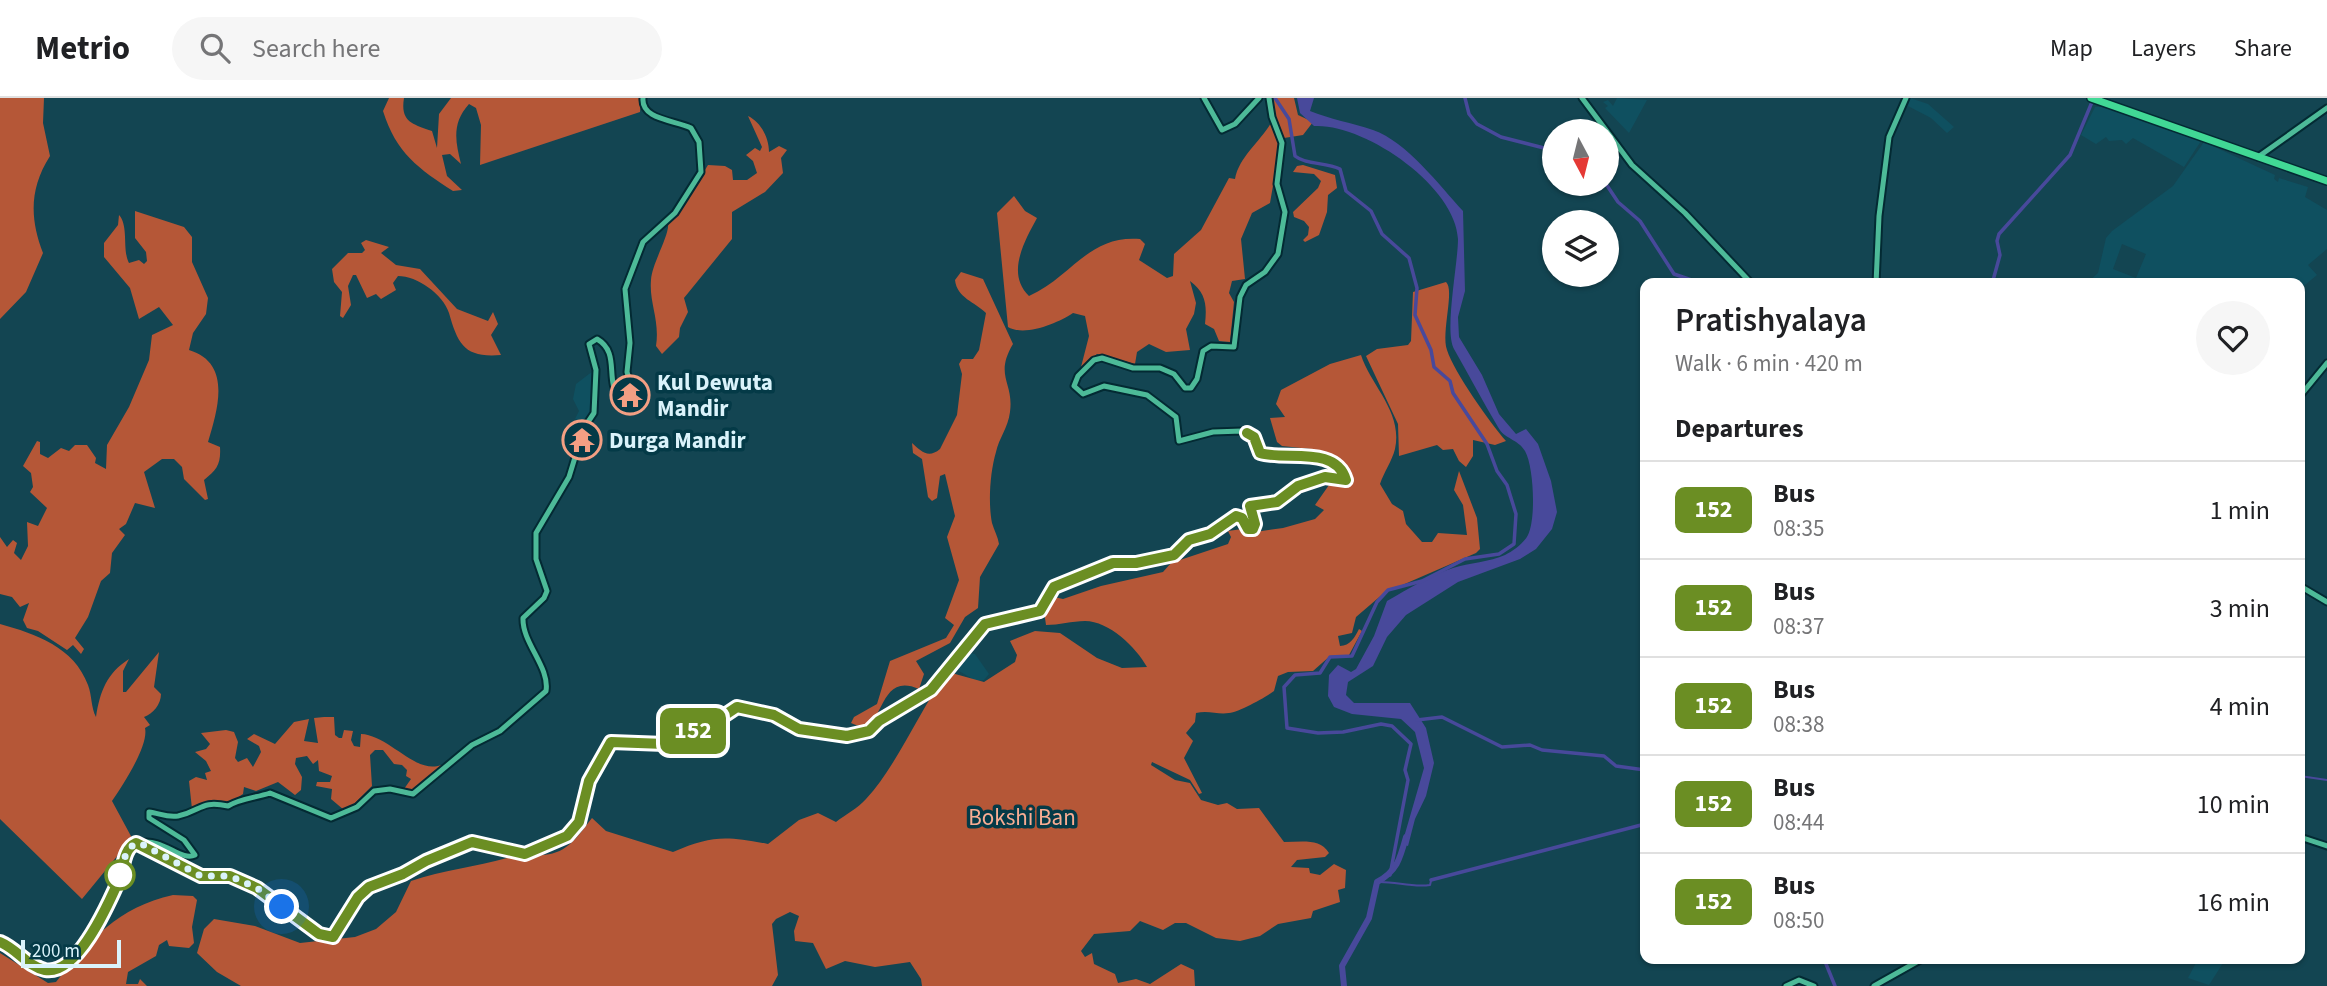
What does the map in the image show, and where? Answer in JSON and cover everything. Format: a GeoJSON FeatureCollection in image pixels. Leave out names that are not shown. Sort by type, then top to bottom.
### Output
{"type":"FeatureCollection","features":[{"type":"Feature","properties":{"kind":"highway"},"geometry":{"type":"LineString","coordinates":[[2091,98],[2327,181]]}},
{"type":"Feature","properties":{"kind":"main road"},"geometry":{"type":"LineString","coordinates":[[0,942],[11,946],[36,967],[53,971],[68,966],[88,940],[120,878],[128,850],[133,844],[154,842],[190,857],[195,855],[184,840],[149,818],[149,812],[170,817],[209,803],[228,806],[241,799],[257,799],[270,793],[291,804],[335,818],[357,807],[374,791],[390,789],[413,794],[471,745],[500,731],[546,691],[545,678],[523,628],[523,618],[544,598],[547,591],[536,559],[537,526],[569,477],[584,428],[594,413],[596,370],[589,344],[597,339],[606,347],[612,357],[613,387],[620,399],[630,399],[634,393],[627,375],[630,343],[626,282],[643,242],[675,213],[702,167],[699,142],[691,128],[647,113],[642,106],[643,98]]}},
{"type":"Feature","properties":{"kind":"main road"},"geometry":{"type":"LineString","coordinates":[[1204,98],[1217,125],[1225,130],[1259,98]]}},
{"type":"Feature","properties":{"kind":"main road"},"geometry":{"type":"LineString","coordinates":[[140,843],[201,876],[230,876],[257,888],[319,934],[333,937],[358,897],[369,887],[403,874],[426,861],[472,842],[525,854],[567,836],[579,822],[589,781],[611,742],[665,744],[716,721],[737,707],[774,715],[799,729],[847,736],[869,731],[879,721],[931,690],[985,624],[1036,612],[1046,605],[1054,587],[1111,564],[1174,555],[1189,540],[1210,534],[1236,516],[1242,518],[1248,529],[1253,529],[1255,524],[1250,506],[1277,502],[1298,486],[1325,477],[1346,480],[1337,466],[1320,458],[1260,453],[1254,437],[1247,433],[1201,433],[1181,441],[1176,417],[1162,409],[1151,397],[1109,386],[1097,387],[1083,394],[1074,383],[1094,360],[1102,358],[1133,368],[1160,368],[1174,374],[1185,388],[1191,388],[1195,384],[1206,349],[1217,345],[1234,347],[1240,298],[1246,285],[1265,272],[1278,254],[1285,212],[1277,184],[1282,143],[1272,117],[1269,98]]}},
{"type":"Feature","properties":{"kind":"main road"},"geometry":{"type":"LineString","coordinates":[[1582,98],[1632,165],[1685,213],[1746,278]]}},
{"type":"Feature","properties":{"kind":"main road"},"geometry":{"type":"LineString","coordinates":[[1876,278],[1880,205],[1889,137],[1906,98]]}},
{"type":"Feature","properties":{"kind":"main road"},"geometry":{"type":"LineString","coordinates":[[2258,157],[2327,107]]}},
{"type":"Feature","properties":{"kind":"main road"},"geometry":{"type":"LineString","coordinates":[[2305,390],[2327,363]]}},
{"type":"Feature","properties":{"kind":"main road"},"geometry":{"type":"LineString","coordinates":[[2305,589],[2327,602]]}},
{"type":"Feature","properties":{"kind":"main road"},"geometry":{"type":"LineString","coordinates":[[2305,839],[2327,846]]}},
{"type":"Feature","properties":{"kind":"main road"},"geometry":{"type":"LineString","coordinates":[[1874,986],[1913,964]]}},
{"type":"Feature","properties":{"kind":"main road"},"geometry":{"type":"LineString","coordinates":[[1786,986],[1799,980],[1814,986]]}},
{"type":"Feature","properties":{"kind":"shaded area"},"geometry":{"type":"Polygon","coordinates":[[[1297,98],[1314,98],[1310,111],[1373,130],[1398,144],[1422,165],[1463,211],[1465,291],[1458,317],[1459,337],[1482,375],[1499,414],[1516,434],[1526,429],[1538,444],[1551,481],[1557,512],[1552,529],[1536,549],[1520,559],[1458,582],[1406,615],[1387,637],[1373,666],[1348,682],[1346,695],[1354,703],[1410,703],[1426,728],[1434,763],[1426,796],[1415,819],[1408,846],[1402,844],[1424,768],[1415,732],[1401,719],[1352,714],[1334,707],[1328,696],[1329,675],[1338,665],[1351,672],[1356,669],[1374,636],[1387,601],[1436,574],[1499,557],[1521,544],[1531,527],[1533,493],[1530,469],[1525,451],[1501,431],[1451,340],[1458,239],[1453,219],[1442,199],[1425,179],[1381,146],[1334,128],[1314,126],[1300,113],[1297,98]]]}},
{"type":"Feature","properties":{"kind":"shaded area"},"geometry":{"type":"Polygon","coordinates":[[[1617,98],[1647,100],[1629,133],[1619,119],[1616,119],[1605,108],[1608,106],[1603,102],[1608,100],[1613,106],[1617,98]]]}},
{"type":"Feature","properties":{"kind":"shaded area"},"geometry":{"type":"Polygon","coordinates":[[[1910,98],[1928,104],[1954,127],[1947,133],[1931,118],[1908,106],[1910,98]]]}},
{"type":"Feature","properties":{"kind":"shaded area"},"geometry":{"type":"Polygon","coordinates":[[[2095,107],[2104,107],[2201,141],[2184,167],[2133,138],[2126,144],[2122,140],[2109,141],[2106,137],[2096,144],[2081,135],[2095,107]]]}},
{"type":"Feature","properties":{"kind":"shaded area"},"geometry":{"type":"Polygon","coordinates":[[[2204,142],[2275,175],[2274,179],[2278,182],[2279,178],[2308,187],[2305,197],[2327,210],[2327,249],[2308,265],[2317,275],[2305,285],[2305,278],[2136,278],[2092,278],[2098,273],[2106,238],[2173,186],[2204,142]],[[2122,244],[2113,269],[2136,278],[2146,254],[2122,244]]]}},
{"type":"Feature","properties":{"kind":"shaded area"},"geometry":{"type":"Polygon","coordinates":[[[593,371],[591,417],[586,422],[575,419],[579,411],[573,399],[576,384],[593,371]]]}},
{"type":"Feature","properties":{"kind":"shaded area"},"geometry":{"type":"Polygon","coordinates":[[[968,653],[975,654],[989,674],[984,680],[976,681],[959,671],[957,661],[968,653]]]}},
{"type":"Feature","properties":{"kind":"shaded area"},"geometry":{"type":"Polygon","coordinates":[[[2195,964],[2222,964],[2209,985],[2188,978],[2195,964]]]}},
{"type":"Feature","properties":{"kind":"green space"},"geometry":{"type":"Polygon","coordinates":[[[0,98],[44,98],[43,123],[50,156],[38,180],[34,204],[36,228],[43,253],[26,292],[0,319],[0,98]]]}},
{"type":"Feature","properties":{"kind":"green space"},"geometry":{"type":"Polygon","coordinates":[[[389,98],[404,98],[406,117],[414,124],[432,131],[437,148],[439,114],[451,98],[641,98],[640,112],[480,165],[481,125],[476,108],[469,104],[460,118],[456,132],[461,164],[450,154],[442,155],[447,176],[462,190],[453,191],[419,167],[402,149],[388,126],[383,111],[389,98]]]}},
{"type":"Feature","properties":{"kind":"green space"},"geometry":{"type":"Polygon","coordinates":[[[1270,98],[1294,98],[1298,115],[1313,122],[1303,135],[1284,138],[1276,124],[1270,98]]]}},
{"type":"Feature","properties":{"kind":"green space"},"geometry":{"type":"Polygon","coordinates":[[[748,116],[757,122],[763,131],[769,152],[779,146],[787,150],[781,158],[783,173],[765,192],[732,212],[732,239],[684,298],[688,312],[680,328],[679,337],[662,354],[656,346],[657,328],[651,280],[668,223],[683,206],[708,165],[725,166],[732,170],[733,180],[747,180],[757,173],[753,161],[746,155],[755,148],[760,151],[762,147],[748,116]]]}},
{"type":"Feature","properties":{"kind":"green space"},"geometry":{"type":"Polygon","coordinates":[[[1271,123],[1280,145],[1270,203],[1252,213],[1241,239],[1245,279],[1232,281],[1229,293],[1234,302],[1230,342],[1219,341],[1214,329],[1205,324],[1204,300],[1190,281],[1196,303],[1186,329],[1190,350],[1166,352],[1149,344],[1137,352],[1135,364],[1097,354],[1081,367],[1089,336],[1085,316],[1073,313],[1032,330],[1015,330],[1008,327],[997,213],[1014,196],[1025,211],[1037,218],[1023,247],[1018,268],[1022,287],[1029,296],[1044,288],[1094,250],[1122,239],[1140,239],[1145,244],[1139,260],[1167,278],[1173,276],[1174,254],[1201,230],[1229,178],[1235,179],[1245,157],[1271,123]]]}},
{"type":"Feature","properties":{"kind":"green space"},"geometry":{"type":"Polygon","coordinates":[[[1303,165],[1335,175],[1337,188],[1328,195],[1327,212],[1319,235],[1305,242],[1303,240],[1308,235],[1309,227],[1304,221],[1294,217],[1293,212],[1318,188],[1321,181],[1314,174],[1293,172],[1297,166],[1303,165]]]}},
{"type":"Feature","properties":{"kind":"green space"},"geometry":{"type":"Polygon","coordinates":[[[135,211],[184,227],[192,237],[192,262],[208,298],[206,314],[193,333],[189,350],[203,356],[212,365],[217,376],[218,402],[208,442],[220,447],[220,458],[215,470],[204,480],[208,499],[205,500],[184,479],[182,467],[174,459],[162,459],[144,472],[155,508],[135,503],[126,524],[119,529],[125,535],[112,553],[110,573],[101,581],[88,617],[75,638],[84,649],[81,654],[73,645],[67,650],[38,631],[27,628],[23,620],[29,603],[20,607],[12,597],[0,594],[0,537],[7,547],[13,540],[17,543],[14,553],[21,560],[28,546],[27,522],[38,526],[47,508],[30,492],[33,487],[31,473],[23,466],[37,441],[40,442],[40,454],[48,458],[61,448],[69,451],[75,445],[87,445],[96,458],[95,463],[106,469],[107,445],[129,407],[149,360],[152,335],[173,325],[159,307],[139,319],[130,288],[104,257],[104,243],[118,225],[119,215],[124,225],[129,263],[139,260],[144,264],[147,261],[146,252],[135,238],[135,211]]]}},
{"type":"Feature","properties":{"kind":"green space"},"geometry":{"type":"Polygon","coordinates":[[[366,240],[389,247],[381,253],[396,265],[420,269],[457,309],[488,321],[493,312],[498,324],[491,335],[501,355],[479,354],[465,347],[441,299],[428,287],[405,277],[398,276],[393,283],[396,290],[381,299],[376,294],[367,298],[356,275],[353,275],[348,286],[351,305],[343,318],[340,316],[342,292],[334,282],[332,269],[348,253],[362,253],[365,250],[361,243],[366,240]]]}},
{"type":"Feature","properties":{"kind":"green space"},"geometry":{"type":"Polygon","coordinates":[[[961,272],[983,279],[1013,344],[1005,364],[1010,412],[996,452],[990,488],[992,523],[999,544],[980,577],[978,608],[965,617],[950,643],[916,661],[924,674],[919,689],[905,685],[894,688],[876,715],[862,726],[851,723],[854,717],[877,704],[890,661],[946,638],[954,625],[945,618],[959,580],[947,537],[955,516],[945,474],[940,476],[937,498],[932,501],[928,497],[922,459],[913,453],[912,443],[928,454],[940,449],[957,415],[962,374],[959,364],[962,359],[973,359],[979,350],[986,313],[959,291],[955,280],[961,272]]]}},
{"type":"Feature","properties":{"kind":"green space"},"geometry":{"type":"Polygon","coordinates":[[[1446,282],[1449,293],[1447,350],[1473,397],[1506,441],[1495,445],[1473,440],[1473,456],[1466,467],[1459,461],[1453,449],[1443,450],[1437,445],[1399,456],[1398,424],[1366,356],[1377,349],[1408,345],[1411,341],[1413,292],[1446,282]]]}},
{"type":"Feature","properties":{"kind":"green space","name":"Bokshi Ban"},"geometry":{"type":"Polygon","coordinates":[[[1361,355],[1394,423],[1395,449],[1380,484],[1392,504],[1403,511],[1406,524],[1422,542],[1432,542],[1438,533],[1467,535],[1463,505],[1454,490],[1459,471],[1477,518],[1480,549],[1384,593],[1356,617],[1352,633],[1338,636],[1340,646],[1344,646],[1359,629],[1362,631],[1349,655],[1330,656],[1313,671],[1288,672],[1278,676],[1274,691],[1239,710],[1196,713],[1195,722],[1186,733],[1193,741],[1184,758],[1202,793],[1199,794],[1190,780],[1152,762],[1151,765],[1175,780],[1190,783],[1201,800],[1218,805],[1227,803],[1237,809],[1259,808],[1284,842],[1316,843],[1329,853],[1325,857],[1297,860],[1291,867],[1309,868],[1310,873],[1320,875],[1334,864],[1346,870],[1345,888],[1338,890],[1340,902],[1313,911],[1311,918],[1278,924],[1260,936],[1240,941],[1216,938],[1186,923],[1175,923],[1163,930],[1140,921],[1130,931],[1094,934],[1081,951],[1085,957],[1092,953],[1094,964],[1115,974],[1118,983],[1136,979],[1150,984],[1181,964],[1194,970],[1195,986],[922,986],[921,979],[910,962],[875,967],[845,961],[826,969],[813,943],[795,941],[794,931],[799,916],[790,912],[772,924],[778,975],[772,986],[241,986],[217,972],[197,953],[204,929],[214,919],[255,926],[300,943],[355,937],[376,929],[396,912],[411,881],[507,858],[552,854],[570,844],[592,818],[606,831],[673,852],[698,842],[719,839],[741,839],[768,844],[799,820],[818,813],[836,822],[863,802],[877,786],[948,672],[984,682],[1015,662],[1017,655],[1010,641],[1035,631],[1060,633],[1097,658],[1122,668],[1147,667],[1121,636],[1103,625],[1085,621],[1046,625],[1044,611],[1054,597],[1063,599],[1101,586],[1163,572],[1171,563],[1228,544],[1231,537],[1228,531],[1242,529],[1248,533],[1283,528],[1315,519],[1324,510],[1315,505],[1329,485],[1343,486],[1352,482],[1338,461],[1311,449],[1282,446],[1277,442],[1270,418],[1285,417],[1276,404],[1281,390],[1330,364],[1361,355]]]}},
{"type":"Feature","properties":{"kind":"green space"},"geometry":{"type":"Polygon","coordinates":[[[0,624],[27,632],[52,644],[73,661],[88,685],[96,717],[102,691],[115,670],[129,659],[123,671],[123,692],[126,692],[159,652],[154,687],[161,694],[160,701],[153,711],[144,717],[150,725],[145,728],[143,744],[134,765],[112,801],[132,838],[82,899],[0,819],[0,624]]]}},
{"type":"Feature","properties":{"kind":"green space"},"geometry":{"type":"Polygon","coordinates":[[[334,717],[335,735],[342,738],[344,730],[353,731],[351,740],[354,746],[360,747],[361,734],[371,736],[422,765],[441,765],[441,768],[420,787],[404,789],[411,779],[406,776],[407,770],[402,765],[394,764],[383,750],[375,750],[370,755],[372,786],[352,806],[344,810],[331,799],[332,789],[316,786],[317,782],[330,782],[332,776],[319,771],[318,760],[313,764],[307,756],[296,758],[295,764],[302,777],[301,790],[295,795],[278,782],[256,791],[244,787],[243,794],[226,805],[209,801],[192,809],[189,781],[196,777],[207,780],[205,773],[211,771],[206,761],[195,752],[206,749],[210,744],[201,733],[226,730],[234,732],[238,742],[235,758],[238,762],[247,758],[253,767],[261,752],[259,746],[247,739],[254,734],[275,744],[294,722],[309,719],[304,741],[318,743],[314,718],[334,717]]]}},
{"type":"Feature","properties":{"kind":"green space"},"geometry":{"type":"Polygon","coordinates":[[[173,895],[193,896],[197,900],[192,927],[194,943],[189,948],[169,946],[167,940],[159,945],[156,956],[128,972],[126,984],[138,984],[140,979],[147,986],[0,986],[0,953],[48,983],[56,982],[93,939],[107,927],[136,908],[173,895]]]}},
{"type":"Feature","properties":{"kind":"waterway"},"geometry":{"type":"LineString","coordinates":[[1275,98],[1289,119],[1295,156],[1340,169],[1346,191],[1371,211],[1382,234],[1409,258],[1417,288],[1415,315],[1431,350],[1434,367],[1450,381],[1453,393],[1487,444],[1497,471],[1507,485],[1516,514],[1514,544],[1499,554],[1465,559],[1422,581],[1388,590],[1377,602],[1352,656],[1330,657],[1320,673],[1295,675],[1284,687],[1287,728],[1318,733],[1343,732],[1381,724],[1392,726],[1411,744],[1405,770],[1408,780],[1390,875]]}},
{"type":"Feature","properties":{"kind":"waterway"},"geometry":{"type":"LineString","coordinates":[[1465,98],[1469,114],[1477,124],[1501,137],[1542,147]]}},
{"type":"Feature","properties":{"kind":"waterway"},"geometry":{"type":"LineString","coordinates":[[1994,278],[2000,255],[1997,241],[1999,234],[2070,155],[2092,102]]}},
{"type":"Feature","properties":{"kind":"waterway"},"geometry":{"type":"LineString","coordinates":[[1614,196],[1640,221],[1674,274],[1686,278]]}},
{"type":"Feature","properties":{"kind":"waterway"},"geometry":{"type":"LineString","coordinates":[[1417,720],[1442,717],[1502,747],[1530,745],[1542,750],[1604,756],[1616,766],[1640,769]]}},
{"type":"Feature","properties":{"kind":"waterway"},"geometry":{"type":"LineString","coordinates":[[2305,777],[2327,780]]}},
{"type":"Feature","properties":{"kind":"waterway"},"geometry":{"type":"LineString","coordinates":[[1431,880],[1640,825]]}},
{"type":"Feature","properties":{"kind":"waterway"},"geometry":{"type":"LineString","coordinates":[[1344,986],[1342,966],[1369,918],[1377,882],[1397,864],[1406,837]]}},
{"type":"Feature","properties":{"kind":"waterway"},"geometry":{"type":"LineString","coordinates":[[1377,882],[1423,886],[1430,885],[1431,881]]}},
{"type":"Feature","properties":{"kind":"waterway"},"geometry":{"type":"LineString","coordinates":[[1826,964],[1835,986]]}},
{"type":"Feature","properties":{"kind":"bus line","name":"152"},"geometry":{"type":"LineString","coordinates":[[0,942],[11,946],[36,967],[53,971],[68,966],[88,940],[120,878],[128,850],[136,843],[201,876],[230,876],[257,888],[303,924],[330,938],[337,935],[358,897],[380,881],[403,874],[426,861],[472,842],[525,854],[573,832],[584,809],[589,781],[611,742],[628,741],[655,746],[665,744],[716,721],[732,707],[774,715],[792,727],[833,735],[847,736],[869,731],[886,716],[906,707],[931,690],[980,627],[992,620],[1036,612],[1046,605],[1054,587],[1113,563],[1136,563],[1174,555],[1185,542],[1218,530],[1236,516],[1242,518],[1246,527],[1251,530],[1255,524],[1248,507],[1277,502],[1298,486],[1325,477],[1346,480],[1337,466],[1320,458],[1260,453],[1256,440],[1247,433]]}},
{"type":"Feature","properties":{"kind":"place","name":"Kul Dewuta Mandir"},"geometry":{"type":"Point","coordinates":[630,395]}},
{"type":"Feature","properties":{"kind":"place","name":"Durga Mandir"},"geometry":{"type":"Point","coordinates":[582,440]}},
{"type":"Feature","properties":{"kind":"route"},"geometry":{"type":"LineString","coordinates":[[120,875],[120,878],[128,850],[133,844],[140,843],[201,876],[230,876],[257,888],[282,907]]}}]}
